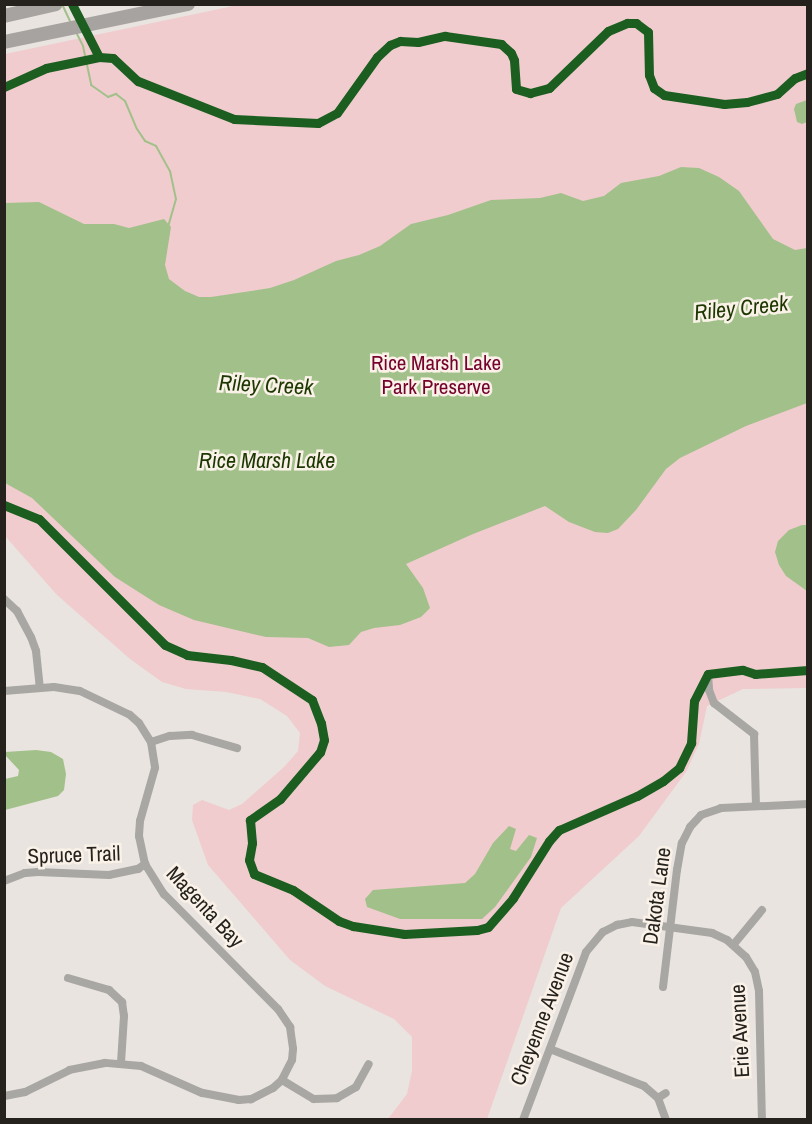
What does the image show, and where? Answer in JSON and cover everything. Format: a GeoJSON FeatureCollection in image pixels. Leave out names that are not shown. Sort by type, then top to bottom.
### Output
{"type":"FeatureCollection","features":[{"type":"Feature","properties":{"kind":"highway"},"geometry":{"type":"LineString","coordinates":[[4,16],[56,4]]}},
{"type":"Feature","properties":{"kind":"highway"},"geometry":{"type":"LineString","coordinates":[[4,42],[188,4]]}},
{"type":"Feature","properties":{"kind":"street"},"geometry":{"type":"LineString","coordinates":[[4,599],[17,611],[31,637],[39,665],[40,688]]}},
{"type":"Feature","properties":{"kind":"street"},"geometry":{"type":"LineString","coordinates":[[708,674],[709,690],[714,704],[754,734],[756,805]]}},
{"type":"Feature","properties":{"kind":"street"},"geometry":{"type":"LineString","coordinates":[[4,691],[40,688],[80,691],[119,709],[139,723],[152,742],[170,736],[192,735],[237,748]]}},
{"type":"Feature","properties":{"kind":"street","name":"Magenta Bay"},"geometry":{"type":"LineString","coordinates":[[121,1064],[149,1069],[202,1093],[220,1098],[251,1099],[268,1092],[282,1080],[292,1060],[293,1038],[285,1018],[164,894],[145,864],[139,836],[142,807],[154,776],[152,742]]}},
{"type":"Feature","properties":{"kind":"street","name":"Dakota Lane"},"geometry":{"type":"LineString","coordinates":[[663,987],[680,852],[690,827],[701,815],[721,808],[807,804]]}},
{"type":"Feature","properties":{"kind":"street","name":"Spruce Trail"},"geometry":{"type":"LineString","coordinates":[[4,881],[26,873],[38,872],[117,874],[138,869],[145,864]]}},
{"type":"Feature","properties":{"kind":"street"},"geometry":{"type":"LineString","coordinates":[[734,944],[762,909]]}},
{"type":"Feature","properties":{"kind":"street","name":"Cheyenne Avenue"},"geometry":{"type":"LineString","coordinates":[[524,1119],[586,952],[594,941],[603,932],[616,925],[632,922],[669,926]]}},
{"type":"Feature","properties":{"kind":"street","name":"Erie Avenue"},"geometry":{"type":"LineString","coordinates":[[669,926],[712,933],[734,944],[746,957],[755,972],[759,991],[762,1119]]}},
{"type":"Feature","properties":{"kind":"street"},"geometry":{"type":"LineString","coordinates":[[4,1096],[26,1092],[79,1067],[105,1063],[121,1064],[124,1016],[122,1002],[109,990],[68,978]]}},
{"type":"Feature","properties":{"kind":"street"},"geometry":{"type":"LineString","coordinates":[[550,1049],[633,1080],[658,1098],[666,1119]]}},
{"type":"Feature","properties":{"kind":"street"},"geometry":{"type":"LineString","coordinates":[[282,1080],[294,1090],[314,1100],[337,1098],[356,1087],[369,1064]]}},
{"type":"Feature","properties":{"kind":"street"},"geometry":{"type":"LineString","coordinates":[[658,1098],[666,1093]]}},
{"type":"Feature","properties":{"kind":"green space","name":"Rice Marsh Lake Park Preserve"},"geometry":{"type":"Polygon","coordinates":[[[238,5],[807,5],[807,694],[806,688],[743,689],[707,706],[699,744],[686,772],[639,836],[561,908],[487,1119],[388,1119],[407,1094],[412,1071],[412,1037],[394,1019],[325,986],[290,960],[208,865],[192,820],[193,805],[202,800],[229,810],[242,804],[284,767],[298,751],[300,733],[287,716],[260,699],[226,692],[186,689],[162,682],[130,659],[57,595],[5,536],[5,54],[238,5]]]}},
{"type":"Feature","properties":{"kind":"water"},"geometry":{"type":"Polygon","coordinates":[[[807,100],[807,122],[802,124],[797,122],[794,109],[796,104],[807,100]]]}},
{"type":"Feature","properties":{"kind":"water","name":"Rice Marsh Lake"},"geometry":{"type":"Polygon","coordinates":[[[681,167],[699,168],[719,177],[739,191],[773,239],[795,250],[807,248],[807,403],[746,426],[680,458],[666,469],[636,510],[618,529],[608,533],[595,532],[569,522],[545,506],[473,534],[406,564],[423,588],[430,608],[421,617],[400,625],[361,632],[349,645],[329,647],[308,638],[266,637],[194,620],[159,605],[115,577],[32,498],[5,483],[5,203],[39,202],[84,224],[114,224],[129,228],[164,219],[171,227],[165,265],[169,279],[185,291],[199,297],[211,297],[270,288],[294,280],[336,261],[380,246],[411,224],[448,215],[491,200],[540,198],[561,193],[583,201],[604,196],[621,183],[659,176],[681,167]]]}},
{"type":"Feature","properties":{"kind":"water"},"geometry":{"type":"Polygon","coordinates":[[[807,525],[807,591],[786,576],[775,552],[778,541],[789,530],[807,525]]]}},
{"type":"Feature","properties":{"kind":"water"},"geometry":{"type":"Polygon","coordinates":[[[36,750],[51,752],[63,759],[66,774],[64,790],[58,796],[5,810],[5,779],[18,776],[19,770],[5,755],[5,752],[36,750]]]}},
{"type":"Feature","properties":{"kind":"water"},"geometry":{"type":"Polygon","coordinates":[[[509,826],[516,829],[510,849],[516,851],[529,835],[537,838],[531,857],[495,907],[482,919],[400,919],[367,907],[365,899],[373,890],[465,883],[475,874],[493,843],[509,826]]]}},
{"type":"Feature","properties":{"kind":"waterway","name":"Riley Creek"},"geometry":{"type":"LineString","coordinates":[[62,4],[71,23]]}},
{"type":"Feature","properties":{"kind":"waterway","name":"Riley Creek"},"geometry":{"type":"LineString","coordinates":[[77,34],[83,46],[91,85],[108,97],[116,94],[125,101],[137,129],[145,141],[156,146],[170,171],[176,199],[168,227]]}},
{"type":"Feature","properties":{"kind":"cycle path"},"geometry":{"type":"LineString","coordinates":[[4,87],[46,68],[99,57],[72,4]]}},
{"type":"Feature","properties":{"kind":"cycle path"},"geometry":{"type":"LineString","coordinates":[[99,57],[113,58],[138,81],[234,119],[318,123],[337,113],[377,57],[390,45],[400,41],[418,42],[445,36],[501,44],[511,53],[514,60],[516,89],[530,93],[549,88],[608,31],[627,23],[636,23],[648,32],[649,75],[654,88],[664,95],[724,104],[747,102],[777,94],[795,78],[808,73]]}},
{"type":"Feature","properties":{"kind":"cycle path"},"geometry":{"type":"LineString","coordinates":[[4,505],[39,519],[165,645],[187,655],[231,660],[262,667],[312,700],[321,723],[324,740],[320,752],[280,799],[250,820],[252,843],[249,860],[254,874],[293,890],[339,921],[353,926],[404,934],[477,930],[488,927],[513,898],[549,841],[559,830],[637,796],[663,781],[679,768],[691,743],[694,701],[708,674],[743,670],[755,674],[808,670]]}}]}
